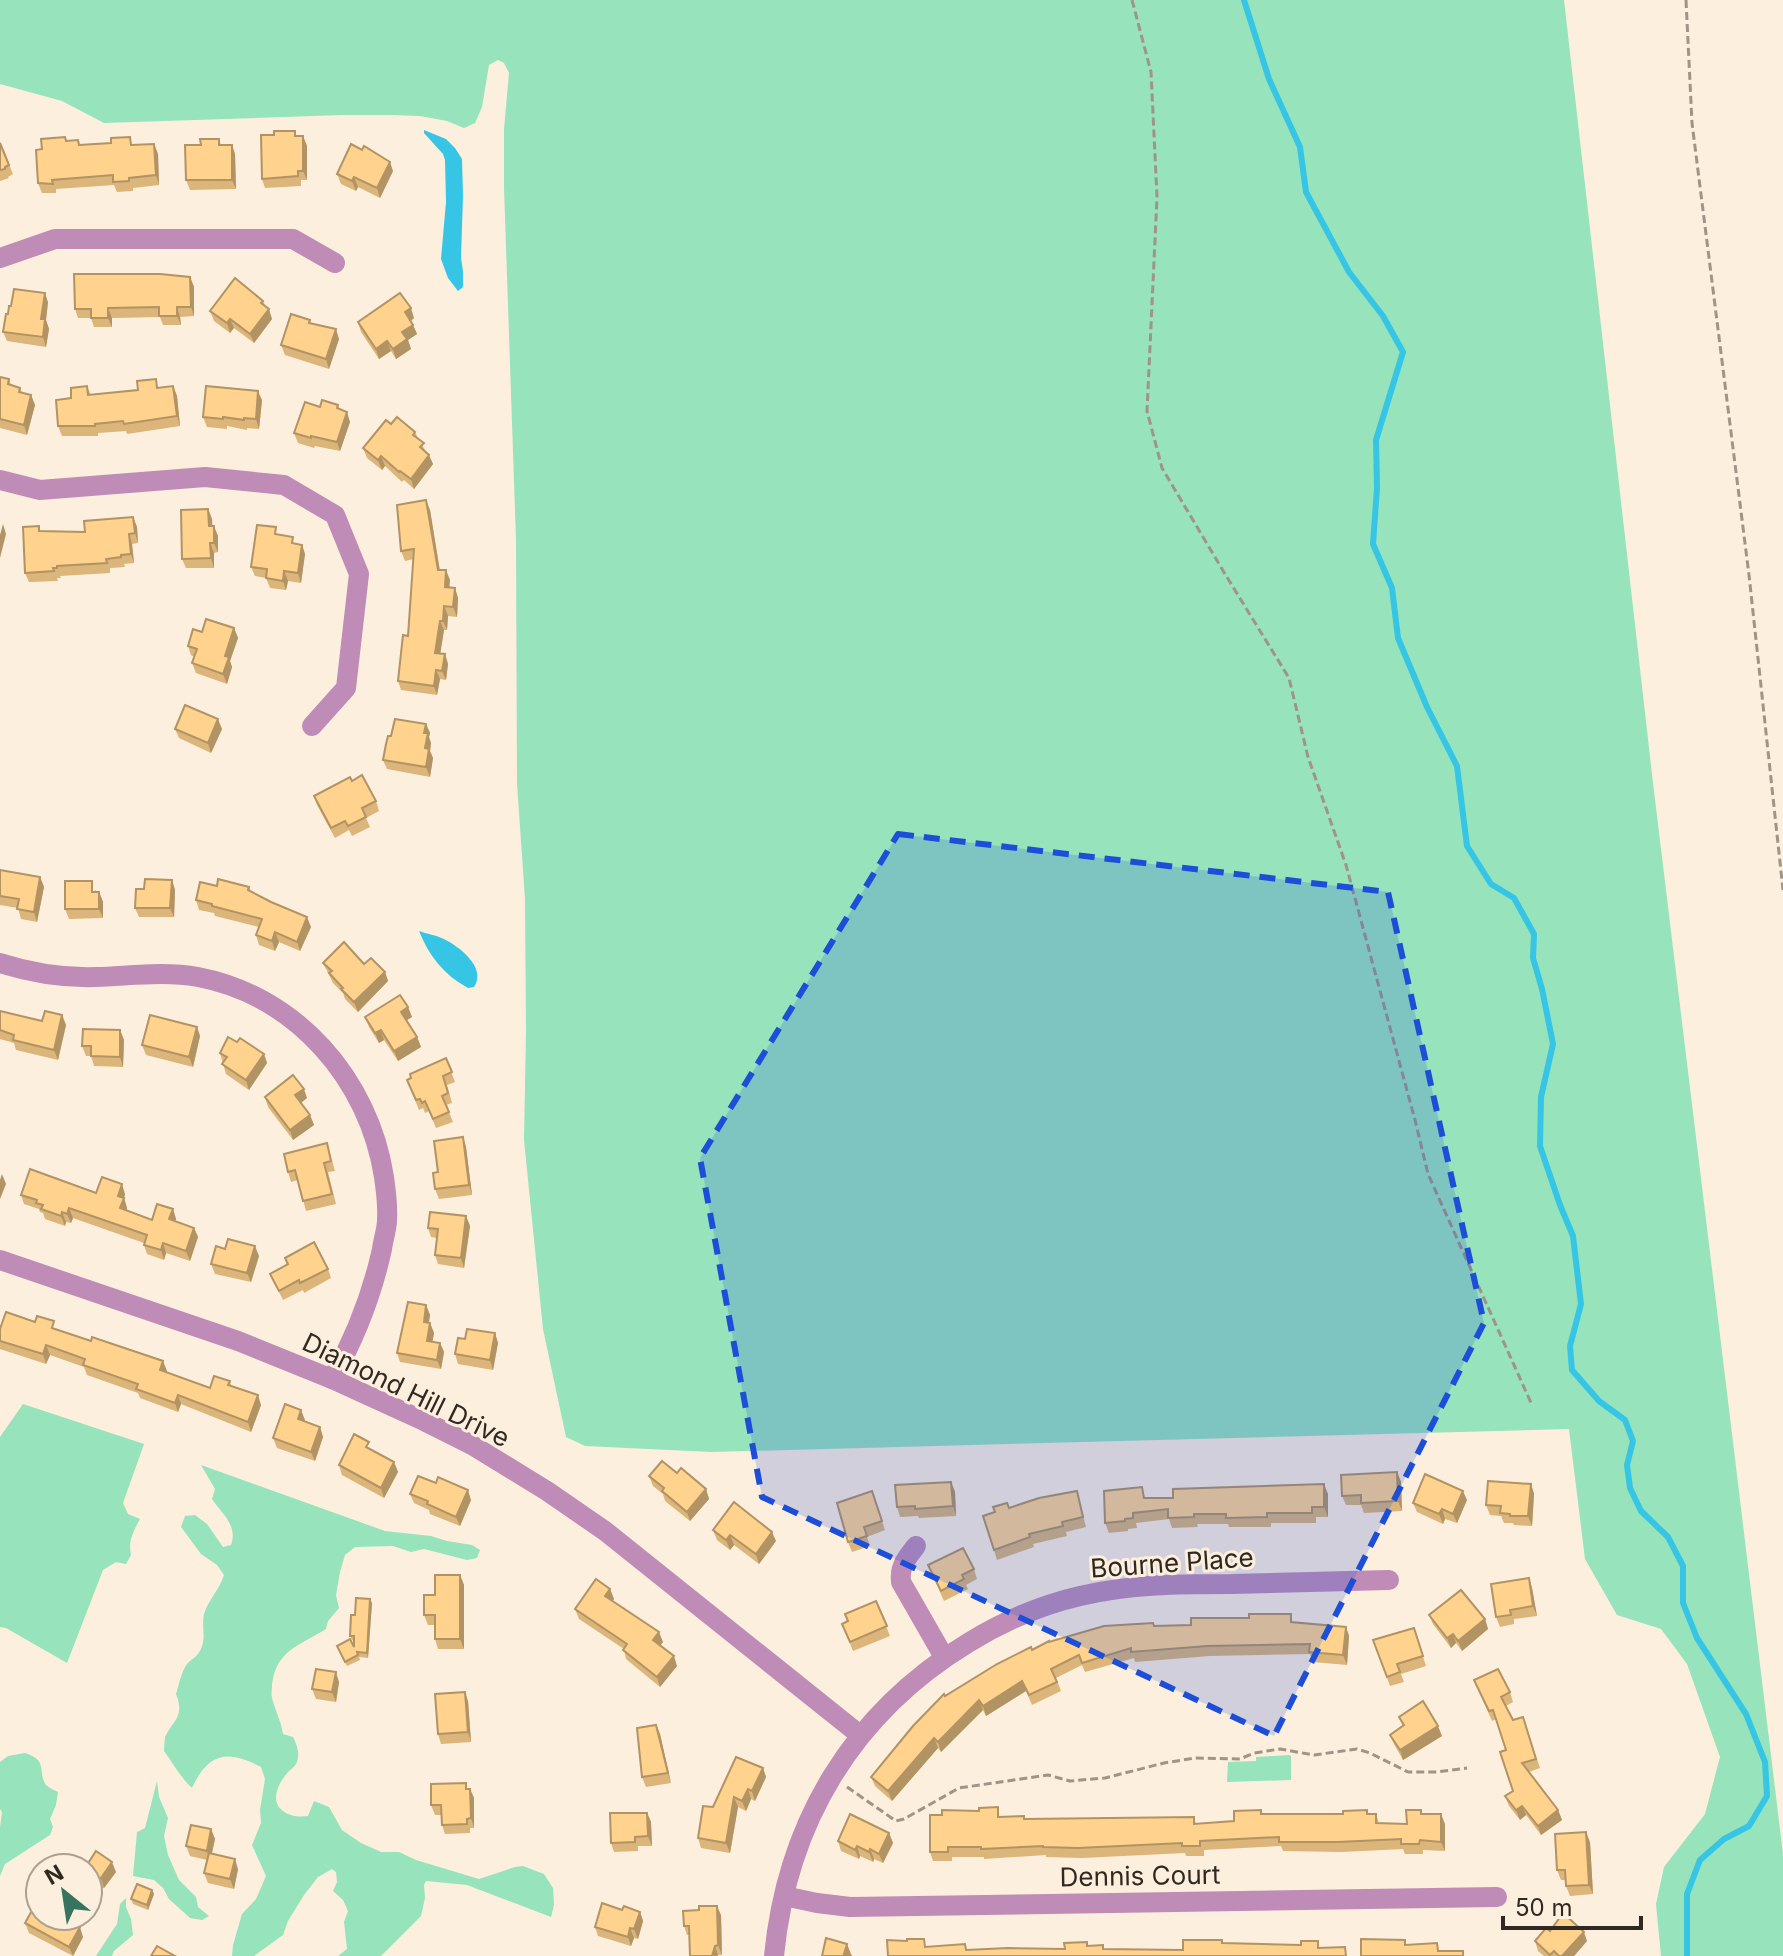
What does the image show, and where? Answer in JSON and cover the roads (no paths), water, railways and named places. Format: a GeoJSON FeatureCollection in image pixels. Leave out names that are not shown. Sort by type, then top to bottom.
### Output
{"type":"FeatureCollection","features":[{"type":"Feature","properties":{"kind":"street"},"geometry":{"type":"LineString","coordinates":[[0,258],[55,239],[293,239],[335,263]]}},
{"type":"Feature","properties":{"kind":"street"},"geometry":{"type":"LineString","coordinates":[[0,480],[40,490],[205,477],[284,485],[335,515],[359,574],[346,688],[312,726]]}},
{"type":"Feature","properties":{"kind":"street"},"geometry":{"type":"LineString","coordinates":[[0,963],[21,970],[61,976],[161,973],[226,984],[249,993],[281,1012],[329,1053],[348,1079],[373,1131],[383,1173],[387,1221],[377,1272],[363,1314],[332,1379]]}},
{"type":"Feature","properties":{"kind":"street","name":"Diamond Hill Drive"},"geometry":{"type":"LineString","coordinates":[[0,1260],[238,1341],[332,1379],[472,1445],[605,1531],[860,1735]]}},
{"type":"Feature","properties":{"kind":"street"},"geometry":{"type":"LineString","coordinates":[[916,1546],[903,1563],[901,1582],[944,1657]]}},
{"type":"Feature","properties":{"kind":"street","name":"Bourne Place"},"geometry":{"type":"LineString","coordinates":[[774,1956],[784,1896],[798,1845],[831,1776],[860,1735],[888,1704],[944,1657],[984,1633],[1023,1615],[1080,1596],[1129,1587],[1179,1583],[1389,1580]]}},
{"type":"Feature","properties":{"kind":"street","name":"Dennis Court"},"geometry":{"type":"LineString","coordinates":[[784,1896],[850,1907],[1497,1897]]}},
{"type":"Feature","properties":{"kind":"water"},"geometry":{"type":"Polygon","coordinates":[[[424,130],[446,139],[462,159],[463,287],[458,291],[448,278],[441,259],[446,202],[445,160],[424,130]]]}},
{"type":"Feature","properties":{"kind":"water"},"geometry":{"type":"Polygon","coordinates":[[[419,931],[444,939],[470,959],[477,973],[474,987],[468,988],[445,971],[433,957],[419,931]]]}},
{"type":"Feature","properties":{"kind":"waterway"},"geometry":{"type":"LineString","coordinates":[[1244,0],[1269,79],[1300,147],[1306,192],[1349,272],[1383,316],[1403,352],[1376,440],[1373,544],[1392,588],[1398,638],[1427,707],[1457,766],[1467,846],[1491,884],[1514,898],[1534,934],[1533,958],[1553,1044],[1541,1097],[1540,1146],[1573,1236],[1581,1304],[1570,1346],[1572,1370],[1599,1401],[1625,1420],[1633,1441],[1627,1465],[1630,1488],[1641,1511],[1668,1537],[1683,1566],[1683,1603],[1697,1638],[1746,1714],[1765,1762],[1767,1796],[1749,1826],[1724,1839],[1700,1860],[1687,1894],[1687,1956]]}}]}
